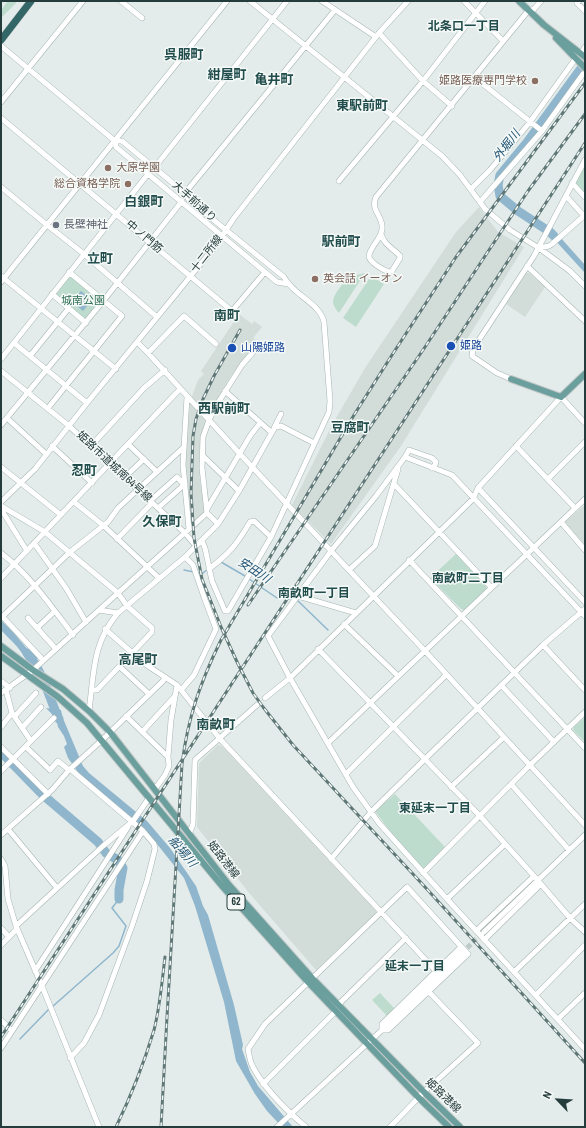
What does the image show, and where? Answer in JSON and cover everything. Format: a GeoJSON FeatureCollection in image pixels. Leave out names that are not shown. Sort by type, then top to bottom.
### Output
{"type":"FeatureCollection","features":[{"type":"Feature","properties":{"kind":"highway"},"geometry":{"type":"LineString","coordinates":[[1,40],[31,1]]}},
{"type":"Feature","properties":{"kind":"main road"},"geometry":{"type":"LineString","coordinates":[[519,1],[544,25],[583,55]]}},
{"type":"Feature","properties":{"kind":"main road"},"geometry":{"type":"LineString","coordinates":[[544,25],[577,60],[584,71]]}},
{"type":"Feature","properties":{"kind":"main road"},"geometry":{"type":"LineString","coordinates":[[510,379],[561,397],[585,374]]}},
{"type":"Feature","properties":{"kind":"main road","name":"姫路港線"},"geometry":{"type":"LineString","coordinates":[[1,646],[33,670],[63,689],[89,711],[110,732],[229,885],[310,980],[335,1012],[369,1041],[460,1127]]}},
{"type":"Feature","properties":{"kind":"main road","name":"姫路港線"},"geometry":{"type":"LineString","coordinates":[[1,656],[58,697],[87,723],[223,887],[310,980],[338,1005],[418,1097],[449,1127]]}},
{"type":"Feature","properties":{"kind":"street"},"geometry":{"type":"LineString","coordinates":[[1,102],[83,1]]}},
{"type":"Feature","properties":{"kind":"street"},"geometry":{"type":"LineString","coordinates":[[120,1],[142,18]]}},
{"type":"Feature","properties":{"kind":"street"},"geometry":{"type":"LineString","coordinates":[[116,369],[41,308],[2,279],[26,252],[227,1]]}},
{"type":"Feature","properties":{"kind":"street"},"geometry":{"type":"LineString","coordinates":[[250,1],[442,156],[460,175],[485,209],[510,230],[539,248],[570,271],[585,286]]}},
{"type":"Feature","properties":{"kind":"street"},"geometry":{"type":"LineString","coordinates":[[155,166],[287,1]]}},
{"type":"Feature","properties":{"kind":"street"},"geometry":{"type":"LineString","coordinates":[[322,1],[377,35],[423,81],[452,106]]}},
{"type":"Feature","properties":{"kind":"street"},"geometry":{"type":"LineString","coordinates":[[464,1],[503,41]]}},
{"type":"Feature","properties":{"kind":"street"},"geometry":{"type":"LineString","coordinates":[[339,181],[423,81],[485,1]]}},
{"type":"Feature","properties":{"kind":"street"},"geometry":{"type":"LineString","coordinates":[[381,234],[370,252],[369,257],[371,261],[388,272],[392,271],[400,256],[382,241],[382,224],[374,205],[376,197],[452,106],[528,11],[534,8],[540,1]]}},
{"type":"Feature","properties":{"kind":"street"},"geometry":{"type":"LineString","coordinates":[[579,1],[577,3],[585,11]]}},
{"type":"Feature","properties":{"kind":"street","name":"十二所線"},"geometry":{"type":"LineString","coordinates":[[1,502],[35,469],[86,403],[116,369],[190,277],[234,218],[377,35],[405,2]]}},
{"type":"Feature","properties":{"kind":"street"},"geometry":{"type":"LineString","coordinates":[[185,193],[335,10]]}},
{"type":"Feature","properties":{"kind":"street","name":"大手前通り"},"geometry":{"type":"LineString","coordinates":[[1,46],[115,141],[122,141],[155,166],[185,193],[189,200],[284,277],[288,284],[321,312],[324,322],[330,401],[329,408],[314,443]]}},
{"type":"Feature","properties":{"kind":"street"},"geometry":{"type":"LineString","coordinates":[[583,55],[585,47]]}},
{"type":"Feature","properties":{"kind":"street"},"geometry":{"type":"LineString","coordinates":[[471,189],[490,170],[531,123],[577,60]]}},
{"type":"Feature","properties":{"kind":"street"},"geometry":{"type":"LineString","coordinates":[[480,202],[542,131],[584,71]]}},
{"type":"Feature","properties":{"kind":"street"},"geometry":{"type":"LineString","coordinates":[[474,77],[542,131]]}},
{"type":"Feature","properties":{"kind":"street","name":"中ノ門筋"},"geometry":{"type":"LineString","coordinates":[[1,118],[233,313],[265,272]]}},
{"type":"Feature","properties":{"kind":"street","name":"大手前通り"},"geometry":{"type":"LineString","coordinates":[[115,141],[116,147],[277,282],[288,284]]}},
{"type":"Feature","properties":{"kind":"street"},"geometry":{"type":"LineString","coordinates":[[510,379],[497,373],[472,356],[473,349],[539,248],[585,160]]}},
{"type":"Feature","properties":{"kind":"street"},"geometry":{"type":"LineString","coordinates":[[1,359],[148,174]]}},
{"type":"Feature","properties":{"kind":"street"},"geometry":{"type":"LineString","coordinates":[[572,183],[585,197]]}},
{"type":"Feature","properties":{"kind":"street"},"geometry":{"type":"LineString","coordinates":[[1,187],[84,254],[157,317]]}},
{"type":"Feature","properties":{"kind":"street"},"geometry":{"type":"LineString","coordinates":[[539,248],[548,246],[554,242],[585,216],[566,196]]}},
{"type":"Feature","properties":{"kind":"street"},"geometry":{"type":"LineString","coordinates":[[1,425],[151,243],[182,201]]}},
{"type":"Feature","properties":{"kind":"street"},"geometry":{"type":"LineString","coordinates":[[527,266],[585,321]]}},
{"type":"Feature","properties":{"kind":"street"},"geometry":{"type":"LineString","coordinates":[[48,408],[95,352],[122,316],[69,272]]}},
{"type":"Feature","properties":{"kind":"street"},"geometry":{"type":"LineString","coordinates":[[52,294],[86,322]]}},
{"type":"Feature","properties":{"kind":"street"},"geometry":{"type":"LineString","coordinates":[[30,356],[69,308]]}},
{"type":"Feature","properties":{"kind":"street"},"geometry":{"type":"LineString","coordinates":[[148,352],[184,316],[216,344]]}},
{"type":"Feature","properties":{"kind":"street"},"geometry":{"type":"LineString","coordinates":[[137,342],[165,370],[180,389],[585,825]]}},
{"type":"Feature","properties":{"kind":"street"},"geometry":{"type":"LineString","coordinates":[[14,343],[86,403]]}},
{"type":"Feature","properties":{"kind":"street"},"geometry":{"type":"LineString","coordinates":[[218,524],[207,511],[204,492],[203,437],[209,420],[225,392],[242,365],[260,344]]}},
{"type":"Feature","properties":{"kind":"street"},"geometry":{"type":"LineString","coordinates":[[91,446],[144,388],[165,370]]}},
{"type":"Feature","properties":{"kind":"street","name":"姫路市道城南64号線"},"geometry":{"type":"LineString","coordinates":[[1,371],[48,408],[151,502],[187,531],[196,546]]}},
{"type":"Feature","properties":{"kind":"street"},"geometry":{"type":"LineString","coordinates":[[1,578],[180,389]]}},
{"type":"Feature","properties":{"kind":"street"},"geometry":{"type":"LineString","coordinates":[[225,392],[260,422],[272,430]]}},
{"type":"Feature","properties":{"kind":"street"},"geometry":{"type":"LineString","coordinates":[[187,531],[183,465],[188,397]]}},
{"type":"Feature","properties":{"kind":"street"},"geometry":{"type":"LineString","coordinates":[[266,698],[290,678],[473,499],[478,488],[561,397],[585,423]]}},
{"type":"Feature","properties":{"kind":"street"},"geometry":{"type":"LineString","coordinates":[[89,711],[95,660],[105,629],[118,613],[185,557],[218,524],[239,491],[281,414]]}},
{"type":"Feature","properties":{"kind":"street"},"geometry":{"type":"LineString","coordinates":[[7,418],[46,454]]}},
{"type":"Feature","properties":{"kind":"street"},"geometry":{"type":"LineString","coordinates":[[6,690],[33,670],[73,635],[207,511],[250,436],[260,422]]}},
{"type":"Feature","properties":{"kind":"street"},"geometry":{"type":"LineString","coordinates":[[202,541],[212,581],[225,611],[228,611],[271,537],[314,443],[283,426],[277,426],[272,430]]}},
{"type":"Feature","properties":{"kind":"street"},"geometry":{"type":"LineString","coordinates":[[548,479],[585,442]]}},
{"type":"Feature","properties":{"kind":"street"},"geometry":{"type":"LineString","coordinates":[[128,444],[157,472]]}},
{"type":"Feature","properties":{"kind":"street"},"geometry":{"type":"LineString","coordinates":[[52,446],[92,483]]}},
{"type":"Feature","properties":{"kind":"street"},"geometry":{"type":"LineString","coordinates":[[516,446],[575,508]]}},
{"type":"Feature","properties":{"kind":"street"},"geometry":{"type":"LineString","coordinates":[[43,660],[2,615],[70,552],[104,526],[118,508],[184,447]]}},
{"type":"Feature","properties":{"kind":"street"},"geometry":{"type":"LineString","coordinates":[[432,468],[436,462],[432,458],[409,450],[268,636],[290,678],[353,787],[371,812],[423,873],[585,1049]]}},
{"type":"Feature","properties":{"kind":"street"},"geometry":{"type":"LineString","coordinates":[[203,456],[239,491]]}},
{"type":"Feature","properties":{"kind":"street"},"geometry":{"type":"LineString","coordinates":[[331,859],[371,812],[477,708],[543,645],[584,612],[473,499],[452,475],[405,457]]}},
{"type":"Feature","properties":{"kind":"street"},"geometry":{"type":"LineString","coordinates":[[125,477],[144,459]]}},
{"type":"Feature","properties":{"kind":"street"},"geometry":{"type":"LineString","coordinates":[[349,570],[375,546],[398,466]]}},
{"type":"Feature","properties":{"kind":"street"},"geometry":{"type":"LineString","coordinates":[[1,467],[61,515]]}},
{"type":"Feature","properties":{"kind":"street"},"geometry":{"type":"LineString","coordinates":[[117,539],[151,502],[177,477],[184,484]]}},
{"type":"Feature","properties":{"kind":"street"},"geometry":{"type":"LineString","coordinates":[[158,508],[184,484]]}},
{"type":"Feature","properties":{"kind":"street"},"geometry":{"type":"LineString","coordinates":[[394,484],[491,587]]}},
{"type":"Feature","properties":{"kind":"street"},"geometry":{"type":"LineString","coordinates":[[478,488],[585,602]]}},
{"type":"Feature","properties":{"kind":"street"},"geometry":{"type":"LineString","coordinates":[[328,743],[585,499]]}},
{"type":"Feature","properties":{"kind":"street"},"geometry":{"type":"LineString","coordinates":[[74,502],[104,526],[159,578]]}},
{"type":"Feature","properties":{"kind":"street"},"geometry":{"type":"LineString","coordinates":[[1,508],[45,532],[118,593],[127,606],[152,628],[152,632],[120,667],[97,690],[92,690]]}},
{"type":"Feature","properties":{"kind":"street"},"geometry":{"type":"LineString","coordinates":[[1,508],[27,551]]}},
{"type":"Feature","properties":{"kind":"street"},"geometry":{"type":"LineString","coordinates":[[209,569],[223,558],[238,542],[250,522],[254,521],[271,537]]}},
{"type":"Feature","properties":{"kind":"street"},"geometry":{"type":"LineString","coordinates":[[561,522],[585,550]]}},
{"type":"Feature","properties":{"kind":"street"},"geometry":{"type":"LineString","coordinates":[[34,543],[66,588],[86,622]]}},
{"type":"Feature","properties":{"kind":"street"},"geometry":{"type":"LineString","coordinates":[[1,553],[14,563],[73,635]]}},
{"type":"Feature","properties":{"kind":"street"},"geometry":{"type":"LineString","coordinates":[[155,789],[169,766],[168,757],[171,720],[179,687],[194,675],[216,629],[193,565],[185,557]]}},
{"type":"Feature","properties":{"kind":"street"},"geometry":{"type":"LineString","coordinates":[[409,560],[568,728],[585,748]]}},
{"type":"Feature","properties":{"kind":"street"},"geometry":{"type":"LineString","coordinates":[[298,596],[356,613]]}},
{"type":"Feature","properties":{"kind":"street"},"geometry":{"type":"LineString","coordinates":[[100,610],[118,613]]}},
{"type":"Feature","properties":{"kind":"street"},"geometry":{"type":"LineString","coordinates":[[37,628],[55,612]]}},
{"type":"Feature","properties":{"kind":"street"},"geometry":{"type":"LineString","coordinates":[[28,618],[56,649]]}},
{"type":"Feature","properties":{"kind":"street"},"geometry":{"type":"LineString","coordinates":[[344,624],[398,676]]}},
{"type":"Feature","properties":{"kind":"street"},"geometry":{"type":"LineString","coordinates":[[105,629],[145,664],[179,687],[220,739],[436,971]]}},
{"type":"Feature","properties":{"kind":"street"},"geometry":{"type":"LineString","coordinates":[[543,645],[585,690]]}},
{"type":"Feature","properties":{"kind":"street"},"geometry":{"type":"LineString","coordinates":[[318,649],[424,760],[480,816],[570,918],[585,932]]}},
{"type":"Feature","properties":{"kind":"street"},"geometry":{"type":"LineString","coordinates":[[120,667],[149,694]]}},
{"type":"Feature","properties":{"kind":"street"},"geometry":{"type":"LineString","coordinates":[[346,774],[446,675]]}},
{"type":"Feature","properties":{"kind":"street"},"geometry":{"type":"LineString","coordinates":[[1,835],[48,794],[70,769],[163,681],[164,677]]}},
{"type":"Feature","properties":{"kind":"street"},"geometry":{"type":"LineString","coordinates":[[1,681],[6,690],[13,714],[31,742]]}},
{"type":"Feature","properties":{"kind":"street"},"geometry":{"type":"LineString","coordinates":[[501,685],[554,742]]}},
{"type":"Feature","properties":{"kind":"street"},"geometry":{"type":"LineString","coordinates":[[1,727],[36,693]]}},
{"type":"Feature","properties":{"kind":"street"},"geometry":{"type":"LineString","coordinates":[[142,732],[176,696]]}},
{"type":"Feature","properties":{"kind":"street"},"geometry":{"type":"LineString","coordinates":[[189,834],[193,824],[195,760],[257,705]]}},
{"type":"Feature","properties":{"kind":"street"},"geometry":{"type":"LineString","coordinates":[[22,728],[41,707]]}},
{"type":"Feature","properties":{"kind":"street"},"geometry":{"type":"LineString","coordinates":[[423,873],[585,712]]}},
{"type":"Feature","properties":{"kind":"street"},"geometry":{"type":"LineString","coordinates":[[126,716],[168,757]]}},
{"type":"Feature","properties":{"kind":"street"},"geometry":{"type":"LineString","coordinates":[[1,771],[54,718]]}},
{"type":"Feature","properties":{"kind":"street"},"geometry":{"type":"LineString","coordinates":[[451,787],[504,737]]}},
{"type":"Feature","properties":{"kind":"street"},"geometry":{"type":"LineString","coordinates":[[1,747],[48,794]]}},
{"type":"Feature","properties":{"kind":"street"},"geometry":{"type":"LineString","coordinates":[[26,747],[50,770],[58,761],[70,769],[143,831],[154,844],[155,849],[147,881],[132,926],[99,1015],[84,1043],[70,1058]]}},
{"type":"Feature","properties":{"kind":"street"},"geometry":{"type":"LineString","coordinates":[[511,784],[569,850]]}},
{"type":"Feature","properties":{"kind":"street"},"geometry":{"type":"LineString","coordinates":[[35,971],[109,855],[149,798]]}},
{"type":"Feature","properties":{"kind":"street"},"geometry":{"type":"LineString","coordinates":[[1,945],[16,930],[16,926],[132,821]]}},
{"type":"Feature","properties":{"kind":"street"},"geometry":{"type":"LineString","coordinates":[[8,829],[57,888]]}},
{"type":"Feature","properties":{"kind":"street"},"geometry":{"type":"LineString","coordinates":[[1,1048],[143,831]]}},
{"type":"Feature","properties":{"kind":"street"},"geometry":{"type":"LineString","coordinates":[[484,932],[585,835]]}},
{"type":"Feature","properties":{"kind":"street"},"geometry":{"type":"LineString","coordinates":[[447,899],[505,844]]}},
{"type":"Feature","properties":{"kind":"street"},"geometry":{"type":"LineString","coordinates":[[1,859],[5,866],[8,899],[16,926],[99,1127]]}},
{"type":"Feature","properties":{"kind":"street"},"geometry":{"type":"LineString","coordinates":[[476,931],[538,880]]}},
{"type":"Feature","properties":{"kind":"street"},"geometry":{"type":"LineString","coordinates":[[484,940],[538,880]]}},
{"type":"Feature","properties":{"kind":"street"},"geometry":{"type":"LineString","coordinates":[[306,1127],[291,1114],[263,1084],[252,1066],[248,1049],[265,1024],[407,886],[462,950],[468,954],[388,1030],[382,1030]]}},
{"type":"Feature","properties":{"kind":"street"},"geometry":{"type":"LineString","coordinates":[[514,972],[585,904]]}},
{"type":"Feature","properties":{"kind":"street"},"geometry":{"type":"LineString","coordinates":[[1,928],[9,937]]}},
{"type":"Feature","properties":{"kind":"street"},"geometry":{"type":"LineString","coordinates":[[338,1005],[406,938]]}},
{"type":"Feature","properties":{"kind":"street"},"geometry":{"type":"LineString","coordinates":[[536,995],[585,944]]}},
{"type":"Feature","properties":{"kind":"street"},"geometry":{"type":"LineString","coordinates":[[382,1030],[382,1024],[436,971],[462,950]]}},
{"type":"Feature","properties":{"kind":"street"},"geometry":{"type":"LineString","coordinates":[[277,1127],[382,1030],[462,950]]}},
{"type":"Feature","properties":{"kind":"street"},"geometry":{"type":"LineString","coordinates":[[390,1127],[418,1097],[478,1043],[429,992]]}},
{"type":"Feature","properties":{"kind":"street"},"geometry":{"type":"LineString","coordinates":[[558,1020],[585,994]]}},
{"type":"Feature","properties":{"kind":"street"},"geometry":{"type":"LineString","coordinates":[[263,1084],[335,1012]]}},
{"type":"Feature","properties":{"kind":"street"},"geometry":{"type":"LineString","coordinates":[[1,1020],[12,1031]]}},
{"type":"Feature","properties":{"kind":"shaded area"},"geometry":{"type":"Polygon","coordinates":[[[479,207],[498,232],[524,247],[401,446],[331,544],[292,505],[332,425],[365,368],[456,232],[479,207]]]}},
{"type":"Feature","properties":{"kind":"shaded area"},"geometry":{"type":"Polygon","coordinates":[[[526,273],[529,273],[545,287],[525,317],[506,304],[526,273]]]}},
{"type":"Feature","properties":{"kind":"shaded area"},"geometry":{"type":"Polygon","coordinates":[[[239,314],[252,324],[254,321],[262,327],[253,338],[258,342],[231,376],[208,415],[202,433],[199,454],[200,481],[206,512],[192,524],[190,522],[185,462],[190,402],[198,380],[204,374],[201,371],[239,314]]]}},
{"type":"Feature","properties":{"kind":"shaded area"},"geometry":{"type":"Polygon","coordinates":[[[585,505],[585,545],[565,522],[585,505]]]}},
{"type":"Feature","properties":{"kind":"shaded area"},"geometry":{"type":"Polygon","coordinates":[[[218,745],[222,746],[376,911],[376,913],[316,970],[250,894],[197,827],[199,763],[218,745]]]}},
{"type":"Feature","properties":{"kind":"green space"},"geometry":{"type":"Polygon","coordinates":[[[8,1],[16,1],[16,3],[1,18],[1,10],[8,1]]]}},
{"type":"Feature","properties":{"kind":"green space"},"geometry":{"type":"Polygon","coordinates":[[[585,164],[585,194],[575,184],[585,164]]]}},
{"type":"Feature","properties":{"kind":"green space"},"geometry":{"type":"Polygon","coordinates":[[[365,273],[339,313],[333,302],[337,291],[343,283],[352,276],[365,273]]]}},
{"type":"Feature","properties":{"kind":"green space","name":"城南公園"},"geometry":{"type":"Polygon","coordinates":[[[70,276],[100,300],[85,319],[55,294],[70,276]]]}},
{"type":"Feature","properties":{"kind":"green space"},"geometry":{"type":"Polygon","coordinates":[[[371,276],[384,284],[356,327],[343,318],[371,276]]]}},
{"type":"Feature","properties":{"kind":"green space"},"geometry":{"type":"Polygon","coordinates":[[[456,554],[486,586],[486,589],[464,610],[461,609],[430,578],[456,554]]]}},
{"type":"Feature","properties":{"kind":"green space"},"geometry":{"type":"Polygon","coordinates":[[[585,717],[585,742],[573,730],[574,727],[585,717]]]}},
{"type":"Feature","properties":{"kind":"green space"},"geometry":{"type":"Polygon","coordinates":[[[395,794],[445,847],[424,868],[420,867],[375,811],[395,794]]]}},
{"type":"Feature","properties":{"kind":"green space"},"geometry":{"type":"Polygon","coordinates":[[[380,993],[395,1009],[387,1016],[372,1000],[380,993]]]}},
{"type":"Feature","properties":{"kind":"water"},"geometry":{"type":"Polygon","coordinates":[[[552,228],[585,265],[585,273],[554,239],[548,235],[552,228]]]}},
{"type":"Feature","properties":{"kind":"water"},"geometry":{"type":"Polygon","coordinates":[[[81,291],[92,300],[83,311],[72,302],[81,291]]]}},
{"type":"Feature","properties":{"kind":"water"},"geometry":{"type":"Polygon","coordinates":[[[1,620],[29,651],[39,657],[32,664],[28,664],[19,649],[1,630],[1,620]]]}},
{"type":"Feature","properties":{"kind":"water"},"geometry":{"type":"Polygon","coordinates":[[[46,708],[61,710],[62,716],[83,766],[89,773],[147,821],[170,848],[196,886],[208,915],[234,1005],[243,1045],[242,1049],[250,1072],[258,1086],[293,1127],[282,1127],[267,1111],[255,1094],[236,1061],[224,1002],[195,906],[184,878],[137,822],[80,775],[68,758],[64,747],[67,744],[58,727],[56,718],[46,708]]]}},
{"type":"Feature","properties":{"kind":"waterway","name":"外堀川"},"geometry":{"type":"LineString","coordinates":[[554,236],[518,211],[500,196],[498,185],[500,175],[528,141],[585,63]]}},
{"type":"Feature","properties":{"kind":"waterway","name":"安田川"},"geometry":{"type":"LineString","coordinates":[[221,562],[245,576]]}},
{"type":"Feature","properties":{"kind":"waterway","name":"安田川"},"geometry":{"type":"LineString","coordinates":[[197,573],[203,573],[208,569]]}},
{"type":"Feature","properties":{"kind":"waterway","name":"安田川"},"geometry":{"type":"LineString","coordinates":[[184,570],[194,572]]}},
{"type":"Feature","properties":{"kind":"waterway","name":"安田川"},"geometry":{"type":"LineString","coordinates":[[249,579],[277,598],[293,599]]}},
{"type":"Feature","properties":{"kind":"waterway","name":"安田川"},"geometry":{"type":"LineString","coordinates":[[297,600],[328,630]]}},
{"type":"Feature","properties":{"kind":"waterway","name":"船場川"},"geometry":{"type":"LineString","coordinates":[[27,653],[33,660],[42,676],[59,719]]}},
{"type":"Feature","properties":{"kind":"waterway"},"geometry":{"type":"LineString","coordinates":[[1,752],[43,795],[98,842],[106,853],[118,860],[123,868],[119,899]]}},
{"type":"Feature","properties":{"kind":"waterway"},"geometry":{"type":"LineString","coordinates":[[52,1007],[119,946],[126,926],[112,908],[119,899]]}},
{"type":"Feature","properties":{"kind":"waterway"},"geometry":{"type":"LineString","coordinates":[[20,1039],[49,1009]]}},
{"type":"Feature","properties":{"kind":"tunnel"},"geometry":{"type":"LineString","coordinates":[[462,953],[483,932]]}},
{"type":"Feature","properties":{"kind":"railway"},"geometry":{"type":"LineString","coordinates":[[161,1127],[182,764],[191,715],[207,671],[221,640],[354,415],[392,355],[456,257],[585,83]]}},
{"type":"Feature","properties":{"kind":"railway"},"geometry":{"type":"LineString","coordinates":[[248,605],[423,350],[528,191],[585,114]]}},
{"type":"Feature","properties":{"kind":"railway"},"geometry":{"type":"LineString","coordinates":[[1,1037],[585,143]]}},
{"type":"Feature","properties":{"kind":"railway"},"geometry":{"type":"LineString","coordinates":[[240,330],[214,376],[203,399],[196,419],[193,436],[191,493],[194,538],[202,579],[221,627],[238,664],[253,693],[293,745],[585,1063]]}},
{"type":"Feature","properties":{"kind":"railway"},"geometry":{"type":"LineString","coordinates":[[116,1127],[137,1079],[154,1030],[165,957]]}},
{"type":"Feature","properties":{"kind":"place","name":"姫路医療専門学校"},"geometry":{"type":"Point","coordinates":[535,81]}},
{"type":"Feature","properties":{"kind":"place","name":"大原学園"},"geometry":{"type":"Point","coordinates":[108,168]}},
{"type":"Feature","properties":{"kind":"place","name":"総合資格学院"},"geometry":{"type":"Point","coordinates":[128,184]}},
{"type":"Feature","properties":{"kind":"place","name":"長壁神社"},"geometry":{"type":"Point","coordinates":[56,225]}},
{"type":"Feature","properties":{"kind":"place","name":"英会話 イーオン"},"geometry":{"type":"Point","coordinates":[315,279]}},
{"type":"Feature","properties":{"kind":"place","name":"姫路"},"geometry":{"type":"Point","coordinates":[451,346]}},
{"type":"Feature","properties":{"kind":"place","name":"山陽姫路"},"geometry":{"type":"Point","coordinates":[232,348]}},
{"type":"Feature","properties":{"kind":"district","name":"北条口一丁目"},"geometry":{"type":"Point","coordinates":[464,27]}},
{"type":"Feature","properties":{"kind":"district","name":"呉服町"},"geometry":{"type":"Point","coordinates":[184,56]}},
{"type":"Feature","properties":{"kind":"district","name":"紺屋町"},"geometry":{"type":"Point","coordinates":[227,76]}},
{"type":"Feature","properties":{"kind":"district","name":"亀井町"},"geometry":{"type":"Point","coordinates":[274,81]}},
{"type":"Feature","properties":{"kind":"district","name":"東駅前町"},"geometry":{"type":"Point","coordinates":[362,107]}},
{"type":"Feature","properties":{"kind":"district","name":"白銀町"},"geometry":{"type":"Point","coordinates":[144,203]}},
{"type":"Feature","properties":{"kind":"district","name":"駅前町"},"geometry":{"type":"Point","coordinates":[341,243]}},
{"type":"Feature","properties":{"kind":"district","name":"立町"},"geometry":{"type":"Point","coordinates":[100,260]}},
{"type":"Feature","properties":{"kind":"district","name":"南町"},"geometry":{"type":"Point","coordinates":[227,317]}},
{"type":"Feature","properties":{"kind":"district","name":"西駅前町"},"geometry":{"type":"Point","coordinates":[224,410]}},
{"type":"Feature","properties":{"kind":"district","name":"豆腐町"},"geometry":{"type":"Point","coordinates":[350,429]}},
{"type":"Feature","properties":{"kind":"district","name":"忍町"},"geometry":{"type":"Point","coordinates":[84,472]}},
{"type":"Feature","properties":{"kind":"district","name":"久保町"},"geometry":{"type":"Point","coordinates":[162,523]}},
{"type":"Feature","properties":{"kind":"district","name":"南畝町二丁目"},"geometry":{"type":"Point","coordinates":[468,579]}},
{"type":"Feature","properties":{"kind":"district","name":"南畝町一丁目"},"geometry":{"type":"Point","coordinates":[314,594]}},
{"type":"Feature","properties":{"kind":"district","name":"高尾町"},"geometry":{"type":"Point","coordinates":[138,661]}},
{"type":"Feature","properties":{"kind":"district","name":"南畝町"},"geometry":{"type":"Point","coordinates":[216,726]}},
{"type":"Feature","properties":{"kind":"district","name":"東延末一丁目"},"geometry":{"type":"Point","coordinates":[435,809]}},
{"type":"Feature","properties":{"kind":"district","name":"延末一丁目"},"geometry":{"type":"Point","coordinates":[415,967]}}]}
